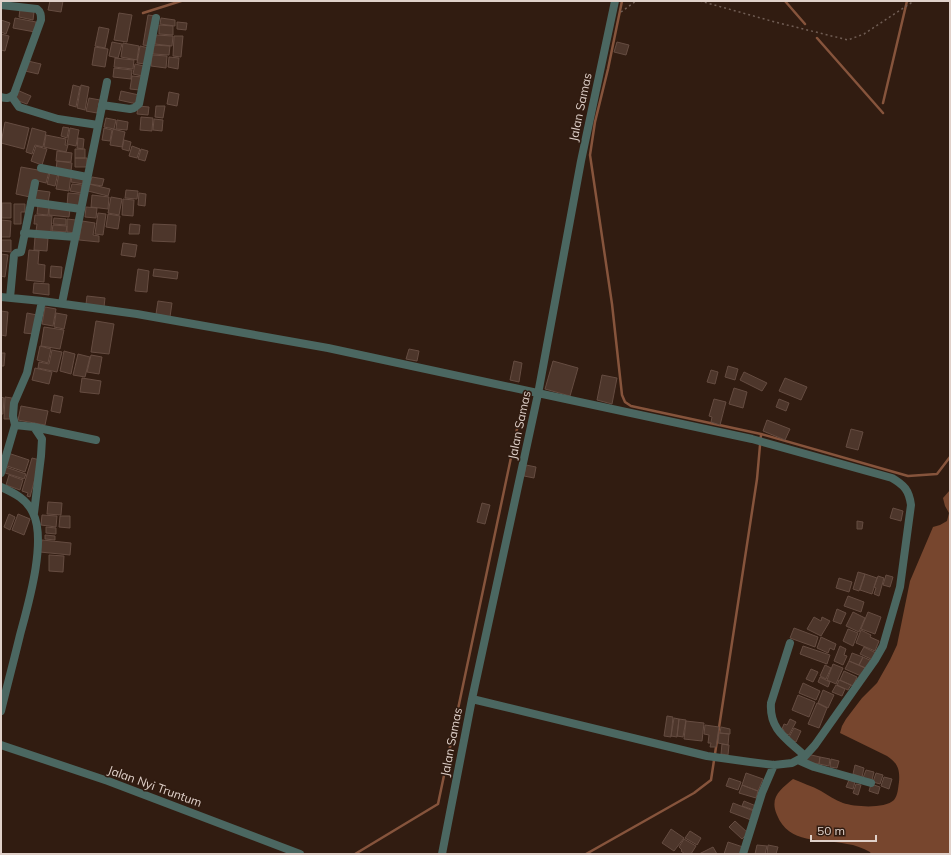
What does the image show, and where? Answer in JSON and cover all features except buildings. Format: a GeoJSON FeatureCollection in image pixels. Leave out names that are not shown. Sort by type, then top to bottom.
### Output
{"type":"FeatureCollection","features":[{"type":"Feature","properties":{"kind":"street","name":"Jalan Samas"},"geometry":{"type":"LineString","coordinates":[[442,854],[472,699],[538,394],[581,161],[615,1]]}},
{"type":"Feature","properties":{"kind":"street"},"geometry":{"type":"LineString","coordinates":[[1,5],[37,9],[42,15],[42,20],[12,97]]}},
{"type":"Feature","properties":{"kind":"street"},"geometry":{"type":"LineString","coordinates":[[102,105],[130,109],[139,104],[156,18]]}},
{"type":"Feature","properties":{"kind":"street"},"geometry":{"type":"LineString","coordinates":[[62,303],[107,82]]}},
{"type":"Feature","properties":{"kind":"street"},"geometry":{"type":"LineString","coordinates":[[1,97],[12,97]]}},
{"type":"Feature","properties":{"kind":"street"},"geometry":{"type":"LineString","coordinates":[[12,97],[19,107],[58,119],[98,125]]}},
{"type":"Feature","properties":{"kind":"street"},"geometry":{"type":"LineString","coordinates":[[41,168],[87,177]]}},
{"type":"Feature","properties":{"kind":"street"},"geometry":{"type":"LineString","coordinates":[[10,298],[14,255],[21,252],[35,183]]}},
{"type":"Feature","properties":{"kind":"street"},"geometry":{"type":"LineString","coordinates":[[31,202],[81,209]]}},
{"type":"Feature","properties":{"kind":"street"},"geometry":{"type":"LineString","coordinates":[[24,233],[75,237]]}},
{"type":"Feature","properties":{"kind":"street"},"geometry":{"type":"LineString","coordinates":[[1,297],[62,303],[166,318],[328,348],[752,439],[892,478],[902,483],[910,494],[911,504],[900,587],[880,653],[815,745],[801,758],[792,763],[774,765],[707,756],[472,699]]}},
{"type":"Feature","properties":{"kind":"street"},"geometry":{"type":"LineString","coordinates":[[1,473],[15,425],[13,416],[14,403],[27,373],[42,301]]}},
{"type":"Feature","properties":{"kind":"street"},"geometry":{"type":"LineString","coordinates":[[15,425],[34,427],[96,440]]}},
{"type":"Feature","properties":{"kind":"street"},"geometry":{"type":"LineString","coordinates":[[1,712],[35,576],[37,529],[34,513],[42,456],[42,439],[34,427]]}},
{"type":"Feature","properties":{"kind":"street"},"geometry":{"type":"LineString","coordinates":[[1,487],[23,498],[34,513]]}},
{"type":"Feature","properties":{"kind":"street"},"geometry":{"type":"LineString","coordinates":[[790,643],[771,703],[772,720],[778,732],[801,758],[814,767],[871,783]]}},
{"type":"Feature","properties":{"kind":"street","name":"Jalan Nyi Truntum"},"geometry":{"type":"LineString","coordinates":[[1,745],[101,779],[300,854]]}},
{"type":"Feature","properties":{"kind":"street"},"geometry":{"type":"LineString","coordinates":[[743,854],[762,793],[774,765]]}},
{"type":"Feature","properties":{"kind":"path"},"geometry":{"type":"LineString","coordinates":[[626,8],[636,1]]}},
{"type":"Feature","properties":{"kind":"path"},"geometry":{"type":"LineString","coordinates":[[700,1],[848,40],[864,34],[913,2]]}},
{"type":"Feature","properties":{"kind":"shaded area"},"geometry":{"type":"Polygon","coordinates":[[[950,490],[950,854],[871,854],[870,852],[853,845],[797,836],[782,825],[777,815],[774,803],[775,798],[784,786],[793,779],[818,789],[840,802],[848,804],[870,806],[884,805],[894,800],[896,796],[898,791],[899,774],[898,767],[894,761],[887,756],[840,733],[846,719],[862,698],[877,683],[897,645],[910,581],[933,527],[947,521],[949,513],[943,498],[950,490]]]}},
{"type":"Feature","properties":{"kind":"waterway"},"geometry":{"type":"LineString","coordinates":[[143,13],[181,1]]}},
{"type":"Feature","properties":{"kind":"waterway"},"geometry":{"type":"LineString","coordinates":[[622,1],[595,122],[590,155],[612,304],[622,395],[625,402],[631,406],[761,434],[908,476],[937,474],[950,457]]}},
{"type":"Feature","properties":{"kind":"waterway"},"geometry":{"type":"LineString","coordinates":[[785,1],[805,24]]}},
{"type":"Feature","properties":{"kind":"waterway"},"geometry":{"type":"LineString","coordinates":[[883,103],[907,1]]}},
{"type":"Feature","properties":{"kind":"waterway"},"geometry":{"type":"LineString","coordinates":[[817,38],[883,113]]}},
{"type":"Feature","properties":{"kind":"waterway"},"geometry":{"type":"LineString","coordinates":[[355,854],[438,804],[521,410]]}},
{"type":"Feature","properties":{"kind":"waterway"},"geometry":{"type":"LineString","coordinates":[[586,854],[694,793],[711,780],[757,479],[761,434]]}}]}
